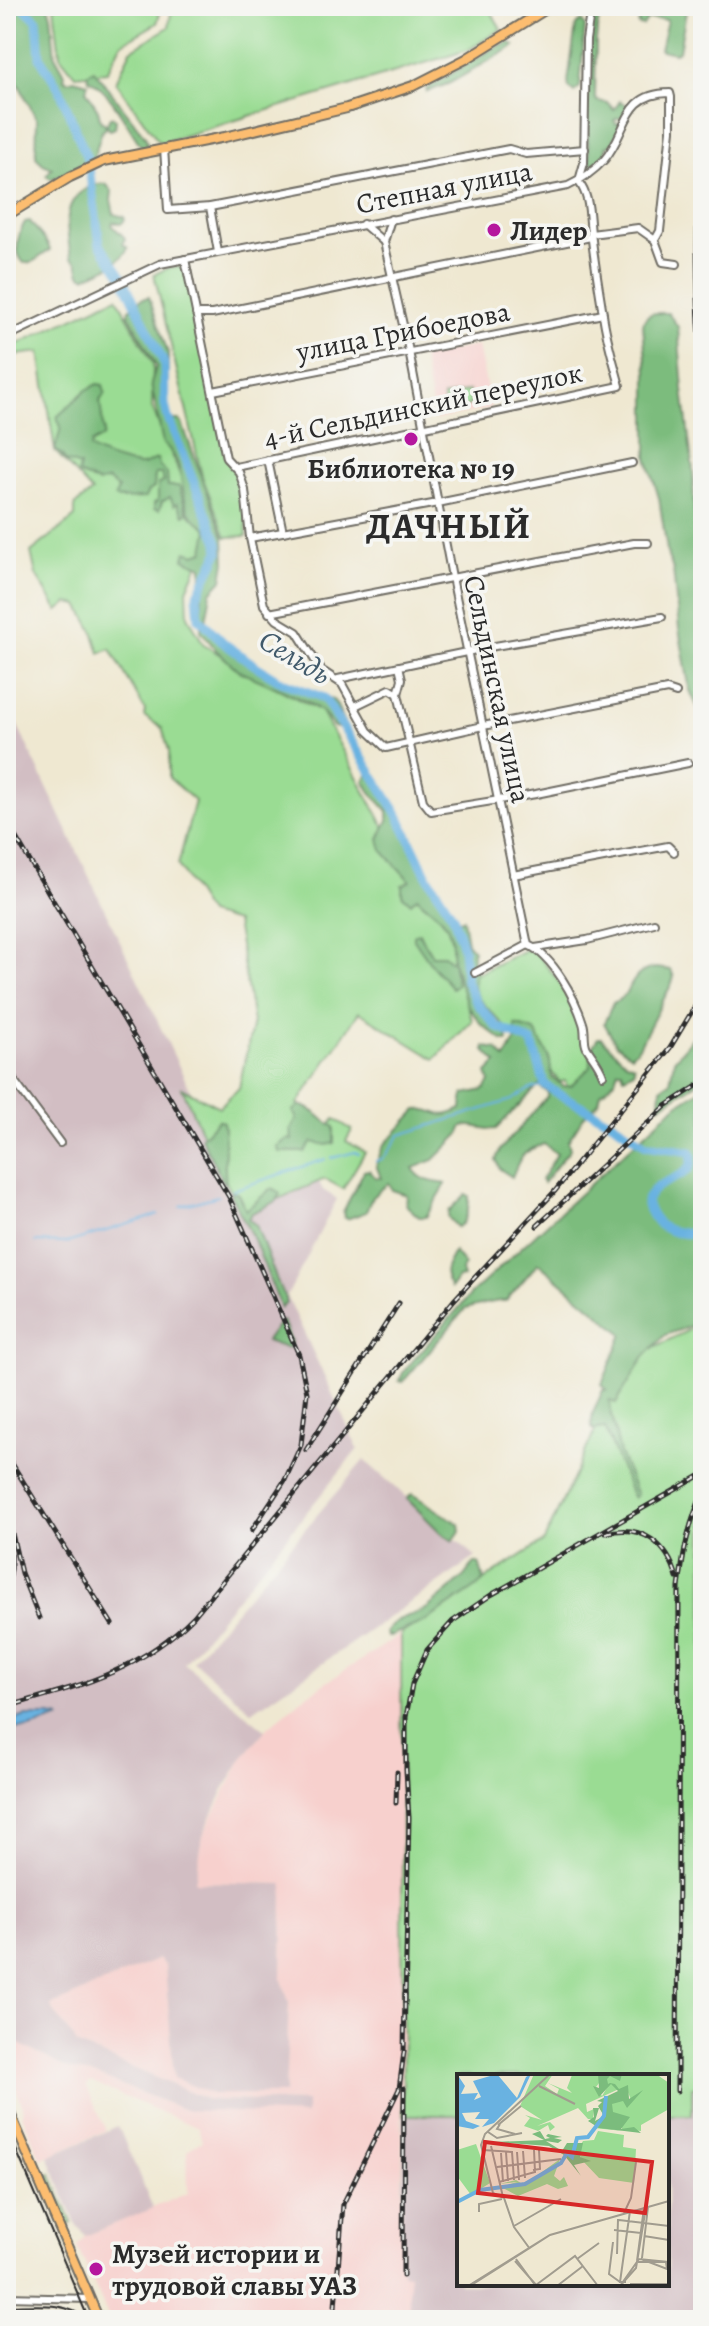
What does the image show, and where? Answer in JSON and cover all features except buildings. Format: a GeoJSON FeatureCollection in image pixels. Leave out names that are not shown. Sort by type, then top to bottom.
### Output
{"type":"FeatureCollection","features":[{"type":"Feature","properties":{"kind":"main road"},"geometry":{"type":"LineString","coordinates":[[6,216],[70,177],[104,161],[347,108],[396,93],[443,73],[551,6]]}},
{"type":"Feature","properties":{"kind":"main road"},"geometry":{"type":"LineString","coordinates":[[6,2104],[99,2320]]}},
{"type":"Feature","properties":{"kind":"street"},"geometry":{"type":"LineString","coordinates":[[589,9],[585,149],[583,172],[578,181],[588,200],[603,314]]}},
{"type":"Feature","properties":{"kind":"street","name":"Степная улица"},"geometry":{"type":"LineString","coordinates":[[6,337],[160,264],[564,187],[578,181],[606,158],[641,98],[670,93],[669,150],[660,231],[655,240]]}},
{"type":"Feature","properties":{"kind":"street"},"geometry":{"type":"LineString","coordinates":[[164,148],[168,210],[210,207],[509,149],[526,154],[585,149]]}},
{"type":"Feature","properties":{"kind":"street"},"geometry":{"type":"LineString","coordinates":[[210,207],[218,252]]}},
{"type":"Feature","properties":{"kind":"street"},"geometry":{"type":"LineString","coordinates":[[363,224],[384,242],[391,219]]}},
{"type":"Feature","properties":{"kind":"street"},"geometry":{"type":"LineString","coordinates":[[196,314],[212,314],[638,228],[655,240],[663,262],[677,264]]}},
{"type":"Feature","properties":{"kind":"street","name":"Сельдинская улица"},"geometry":{"type":"LineString","coordinates":[[384,242],[409,351],[513,875],[532,947],[553,968],[576,1001],[585,1028],[587,1048],[603,1075]]}},
{"type":"Feature","properties":{"kind":"street"},"geometry":{"type":"LineString","coordinates":[[185,259],[226,458],[236,467],[245,490],[250,538],[264,605],[269,613],[297,632],[321,670],[338,679],[368,731],[386,748],[667,690],[676,693]]}},
{"type":"Feature","properties":{"kind":"street","name":"улица Грибоедова"},"geometry":{"type":"LineString","coordinates":[[213,391],[603,314]]}},
{"type":"Feature","properties":{"kind":"street","name":"4-й Сельдинский переулок"},"geometry":{"type":"LineString","coordinates":[[236,467],[620,386],[603,314]]}},
{"type":"Feature","properties":{"kind":"street"},"geometry":{"type":"LineString","coordinates":[[268,460],[283,532]]}},
{"type":"Feature","properties":{"kind":"street"},"geometry":{"type":"LineString","coordinates":[[250,538],[294,532],[632,463]]}},
{"type":"Feature","properties":{"kind":"street"},"geometry":{"type":"LineString","coordinates":[[269,613],[634,543],[648,543]]}},
{"type":"Feature","properties":{"kind":"street"},"geometry":{"type":"LineString","coordinates":[[338,679],[626,621],[662,617]]}},
{"type":"Feature","properties":{"kind":"street"},"geometry":{"type":"LineString","coordinates":[[399,666],[402,679],[398,694],[423,801],[428,809],[434,811],[498,800],[688,763]]}},
{"type":"Feature","properties":{"kind":"street"},"geometry":{"type":"LineString","coordinates":[[355,706],[390,689],[398,694]]}},
{"type":"Feature","properties":{"kind":"street"},"geometry":{"type":"LineString","coordinates":[[513,875],[668,846],[674,852]]}},
{"type":"Feature","properties":{"kind":"street"},"geometry":{"type":"LineString","coordinates":[[475,973],[532,947],[599,937],[654,923]]}},
{"type":"Feature","properties":{"kind":"street"},"geometry":{"type":"LineString","coordinates":[[6,1070],[60,1143]]}},
{"type":"Feature","properties":{"kind":"street"},"geometry":{"type":"LineString","coordinates":[[6,2297],[90,2299]]}},
{"type":"Feature","properties":{"kind":"shaded area"},"geometry":{"type":"Polygon","coordinates":[[[478,346],[491,408],[435,420],[422,356],[478,346]]]}},
{"type":"Feature","properties":{"kind":"shaded area"},"geometry":{"type":"Polygon","coordinates":[[[6,701],[246,1208],[317,1179],[323,1190],[337,1199],[287,1296],[358,1449],[184,1663],[265,1730],[241,1760],[223,1791],[203,1835],[195,1882],[283,1884],[282,1980],[289,2002],[285,2094],[212,2094],[174,2078],[165,1966],[158,1959],[50,2006],[78,2045],[208,2100],[306,2102],[306,2115],[185,2110],[98,2076],[69,2069],[17,2043],[6,2031],[6,701]]]}},
{"type":"Feature","properties":{"kind":"shaded area"},"geometry":{"type":"Polygon","coordinates":[[[364,1460],[476,1557],[252,1712],[193,1660],[364,1460]]]}},
{"type":"Feature","properties":{"kind":"shaded area"},"geometry":{"type":"Polygon","coordinates":[[[401,1634],[402,2273],[409,2273],[409,2320],[110,2320],[77,2246],[85,2236],[188,2193],[187,2150],[202,2141],[198,2128],[90,2082],[86,2086],[106,2130],[41,2159],[6,2066],[6,2031],[17,2043],[69,2069],[98,2076],[185,2110],[305,2102],[208,2100],[78,2045],[50,2006],[158,1959],[165,1966],[174,2078],[285,2094],[289,2002],[282,1980],[283,1884],[195,1882],[203,1835],[241,1760],[265,1730],[307,1695],[401,1634]]]}},
{"type":"Feature","properties":{"kind":"shaded area"},"geometry":{"type":"Polygon","coordinates":[[[692,2087],[703,2087],[703,2320],[409,2320],[409,2274],[402,2273],[403,2115],[457,2115],[457,2286],[669,2286],[669,2115],[691,2115],[692,2087]]]}},
{"type":"Feature","properties":{"kind":"shaded area"},"geometry":{"type":"Polygon","coordinates":[[[118,2126],[153,2208],[85,2236],[76,2224],[48,2156],[118,2126]]]}},
{"type":"Feature","properties":{"kind":"green space"},"geometry":{"type":"Polygon","coordinates":[[[12,6],[48,6],[55,56],[65,74],[64,78],[88,83],[86,90],[106,127],[110,117],[116,119],[115,128],[110,130],[107,127],[102,131],[93,160],[51,179],[46,176],[52,168],[36,157],[37,120],[6,59],[6,17],[10,16],[12,6]]]}},
{"type":"Feature","properties":{"kind":"green space"},"geometry":{"type":"Polygon","coordinates":[[[54,6],[162,7],[157,23],[121,44],[107,72],[75,75],[60,56],[54,6]]]}},
{"type":"Feature","properties":{"kind":"green space"},"geometry":{"type":"Polygon","coordinates":[[[172,6],[488,6],[501,29],[468,50],[160,143],[116,82],[131,50],[169,27],[172,6]]]}},
{"type":"Feature","properties":{"kind":"green space"},"geometry":{"type":"Polygon","coordinates":[[[642,6],[687,6],[679,51],[660,50],[667,20],[648,19],[643,26],[638,25],[642,6]]]}},
{"type":"Feature","properties":{"kind":"green space"},"geometry":{"type":"Polygon","coordinates":[[[597,7],[600,9],[595,97],[614,110],[620,101],[630,107],[626,116],[614,120],[616,124],[624,121],[612,144],[606,147],[607,153],[602,163],[591,164],[588,86],[591,36],[597,7]]]}},
{"type":"Feature","properties":{"kind":"green space"},"geometry":{"type":"Polygon","coordinates":[[[582,21],[585,26],[580,87],[574,92],[568,82],[576,25],[582,21]]]}},
{"type":"Feature","properties":{"kind":"green space"},"geometry":{"type":"Polygon","coordinates":[[[509,42],[515,46],[450,83],[427,92],[426,89],[509,42]]]}},
{"type":"Feature","properties":{"kind":"green space"},"geometry":{"type":"Polygon","coordinates":[[[94,70],[145,136],[148,145],[142,147],[112,101],[89,79],[87,74],[94,70]]]}},
{"type":"Feature","properties":{"kind":"green space"},"geometry":{"type":"Polygon","coordinates":[[[98,184],[106,184],[112,191],[114,214],[125,220],[121,224],[113,222],[112,225],[125,238],[123,244],[128,248],[115,263],[85,277],[80,274],[77,262],[71,258],[68,213],[77,196],[98,184]]]}},
{"type":"Feature","properties":{"kind":"green space"},"geometry":{"type":"Polygon","coordinates":[[[30,221],[50,250],[31,263],[24,263],[18,243],[25,222],[30,221]]]}},
{"type":"Feature","properties":{"kind":"green space"},"geometry":{"type":"Polygon","coordinates":[[[185,266],[226,459],[239,475],[245,501],[247,536],[226,537],[202,476],[154,274],[171,267],[185,266]]]}},
{"type":"Feature","properties":{"kind":"green space"},"geometry":{"type":"Polygon","coordinates":[[[117,297],[153,364],[152,408],[191,501],[211,533],[187,590],[188,616],[204,645],[321,711],[413,879],[448,928],[472,1021],[435,1059],[359,1012],[298,1104],[330,1125],[335,1119],[352,1130],[346,1141],[365,1152],[343,1189],[325,1179],[243,1214],[213,1158],[182,1088],[219,1107],[239,1088],[253,1022],[236,922],[208,914],[178,865],[195,801],[169,778],[169,751],[162,728],[144,716],[145,710],[111,649],[100,653],[93,631],[79,605],[68,603],[58,611],[36,575],[31,552],[75,517],[75,505],[92,492],[55,451],[40,352],[9,356],[7,349],[117,297]]]}},
{"type":"Feature","properties":{"kind":"green space"},"geometry":{"type":"Polygon","coordinates":[[[149,297],[168,353],[168,407],[172,420],[182,423],[224,537],[222,580],[211,592],[206,621],[264,670],[303,692],[333,700],[344,723],[338,728],[308,702],[239,671],[201,631],[202,567],[184,559],[186,551],[195,554],[204,551],[208,530],[189,512],[175,458],[163,444],[151,384],[156,366],[128,313],[141,299],[149,297]]]}},
{"type":"Feature","properties":{"kind":"green space"},"geometry":{"type":"Polygon","coordinates":[[[668,313],[678,327],[693,471],[694,510],[703,562],[703,719],[690,691],[673,569],[668,557],[659,498],[647,458],[647,372],[643,325],[649,315],[668,313]]]}},
{"type":"Feature","properties":{"kind":"green space"},"geometry":{"type":"Polygon","coordinates":[[[97,384],[103,385],[105,393],[100,401],[104,433],[90,448],[107,457],[139,465],[157,459],[167,473],[168,486],[179,486],[187,513],[184,515],[170,497],[162,502],[159,510],[154,509],[154,503],[158,501],[158,484],[164,482],[162,474],[155,474],[154,488],[148,491],[145,498],[118,499],[115,497],[118,489],[108,480],[98,483],[78,474],[80,466],[65,461],[55,450],[61,427],[57,417],[97,384]]]}},
{"type":"Feature","properties":{"kind":"green space"},"geometry":{"type":"Polygon","coordinates":[[[469,391],[471,405],[445,410],[443,397],[469,391]]]}},
{"type":"Feature","properties":{"kind":"green space"},"geometry":{"type":"Polygon","coordinates":[[[367,775],[374,777],[453,916],[457,920],[463,919],[467,943],[473,950],[473,963],[478,967],[474,987],[478,1005],[490,1020],[506,1032],[508,1041],[503,1041],[481,1024],[467,1005],[453,962],[457,984],[452,988],[414,939],[414,934],[419,933],[432,955],[444,955],[452,962],[451,939],[445,923],[417,897],[411,903],[402,895],[402,885],[410,881],[382,850],[379,839],[388,820],[388,811],[364,781],[367,775]]]}},
{"type":"Feature","properties":{"kind":"green space"},"geometry":{"type":"Polygon","coordinates":[[[527,949],[534,950],[567,992],[583,1028],[583,1041],[596,1064],[571,1086],[567,1086],[565,1081],[560,1082],[553,1074],[534,1037],[508,1030],[479,999],[471,982],[474,975],[527,949]]]}},
{"type":"Feature","properties":{"kind":"green space"},"geometry":{"type":"Polygon","coordinates":[[[656,968],[671,970],[674,977],[639,1047],[631,1055],[616,1044],[604,1023],[613,1003],[625,995],[635,978],[656,968]]]}},
{"type":"Feature","properties":{"kind":"green space"},"geometry":{"type":"Polygon","coordinates":[[[703,1015],[703,1079],[660,1106],[661,1088],[670,1082],[674,1060],[695,1035],[703,1015]]]}},
{"type":"Feature","properties":{"kind":"green space"},"geometry":{"type":"Polygon","coordinates":[[[515,1025],[535,1031],[549,1056],[552,1077],[563,1086],[571,1086],[590,1067],[591,1049],[598,1038],[626,1062],[634,1065],[634,1071],[624,1076],[622,1070],[618,1070],[615,1080],[601,1093],[599,1102],[585,1115],[568,1141],[570,1149],[543,1183],[541,1180],[557,1154],[544,1144],[522,1156],[512,1177],[500,1169],[496,1160],[500,1150],[548,1096],[539,1085],[496,1129],[463,1126],[459,1135],[434,1160],[413,1168],[423,1178],[446,1184],[426,1217],[419,1217],[406,1205],[407,1195],[392,1190],[389,1183],[372,1197],[366,1212],[347,1219],[344,1217],[343,1212],[364,1171],[369,1170],[375,1177],[381,1178],[376,1165],[383,1146],[417,1110],[441,1115],[453,1113],[462,1109],[464,1094],[484,1090],[490,1082],[487,1073],[497,1063],[484,1050],[485,1047],[497,1049],[505,1059],[516,1039],[515,1025]]]}},
{"type":"Feature","properties":{"kind":"green space"},"geometry":{"type":"Polygon","coordinates":[[[703,1088],[703,1322],[665,1335],[644,1357],[616,1403],[609,1401],[620,1454],[637,1495],[634,1498],[605,1428],[594,1430],[591,1427],[593,1413],[603,1390],[607,1390],[602,1384],[623,1334],[538,1263],[506,1301],[465,1309],[407,1377],[399,1381],[404,1371],[471,1294],[675,1106],[703,1088]]]}},
{"type":"Feature","properties":{"kind":"green space"},"geometry":{"type":"Polygon","coordinates":[[[300,1105],[334,1127],[334,1143],[312,1142],[305,1152],[279,1152],[278,1146],[287,1139],[292,1140],[291,1130],[297,1119],[293,1111],[300,1105]]]}},
{"type":"Feature","properties":{"kind":"green space"},"geometry":{"type":"Polygon","coordinates":[[[218,1120],[223,1122],[224,1130],[224,1184],[201,1138],[218,1120]]]}},
{"type":"Feature","properties":{"kind":"green space"},"geometry":{"type":"Polygon","coordinates":[[[272,1188],[280,1193],[277,1201],[252,1213],[248,1219],[256,1225],[286,1298],[281,1308],[254,1240],[230,1194],[233,1191],[238,1194],[246,1210],[272,1188]]]}},
{"type":"Feature","properties":{"kind":"green space"},"geometry":{"type":"Polygon","coordinates":[[[466,1194],[469,1196],[467,1214],[457,1227],[448,1217],[449,1211],[466,1194]]]}},
{"type":"Feature","properties":{"kind":"green space"},"geometry":{"type":"Polygon","coordinates":[[[454,1252],[465,1265],[461,1271],[463,1277],[458,1278],[451,1288],[445,1273],[454,1252]]]}},
{"type":"Feature","properties":{"kind":"green space"},"geometry":{"type":"Polygon","coordinates":[[[283,1321],[291,1342],[288,1349],[266,1341],[283,1321]]]}},
{"type":"Feature","properties":{"kind":"green space"},"geometry":{"type":"Polygon","coordinates":[[[703,1323],[703,2087],[692,2087],[692,2115],[669,2115],[669,2074],[457,2074],[457,2115],[403,2115],[401,1634],[544,1541],[612,1394],[634,1357],[703,1323]]]}},
{"type":"Feature","properties":{"kind":"green space"},"geometry":{"type":"Polygon","coordinates":[[[412,1494],[459,1524],[460,1531],[453,1541],[407,1499],[412,1494]]]}},
{"type":"Feature","properties":{"kind":"green space"},"geometry":{"type":"Polygon","coordinates":[[[475,1563],[479,1563],[484,1580],[478,1586],[426,1621],[387,1637],[390,1626],[429,1607],[475,1563]]]}},
{"type":"Feature","properties":{"kind":"green space"},"geometry":{"type":"Polygon","coordinates":[[[51,2174],[72,2223],[64,2226],[43,2177],[51,2174]]]}},
{"type":"Feature","properties":{"kind":"water"},"geometry":{"type":"Polygon","coordinates":[[[26,1716],[61,1718],[30,1728],[6,1729],[6,1722],[26,1716]]]}},
{"type":"Feature","properties":{"kind":"waterway","name":"Сельдь"},"geometry":{"type":"LineString","coordinates":[[22,6],[37,20],[40,58],[60,90],[88,161],[100,244],[122,276],[164,363],[168,418],[218,542],[219,552],[197,596],[199,618],[225,644],[256,666],[282,682],[324,698],[397,813],[426,874],[453,916],[463,948],[466,981],[476,1002],[497,1027],[532,1042],[545,1085],[646,1145],[691,1152],[689,1169],[658,1186],[646,1202],[661,1226],[675,1232],[703,1235]]}},
{"type":"Feature","properties":{"kind":"waterway"},"geometry":{"type":"LineString","coordinates":[[376,1161],[384,1158],[400,1135],[512,1100],[530,1089],[545,1085]]}},
{"type":"Feature","properties":{"kind":"waterway"},"geometry":{"type":"LineString","coordinates":[[332,1158],[355,1152],[359,1154]]}},
{"type":"Feature","properties":{"kind":"waterway"},"geometry":{"type":"LineString","coordinates":[[233,1190],[326,1159]]}},
{"type":"Feature","properties":{"kind":"waterway"},"geometry":{"type":"LineString","coordinates":[[181,1206],[218,1196]]}},
{"type":"Feature","properties":{"kind":"waterway"},"geometry":{"type":"LineString","coordinates":[[35,1242],[67,1243],[158,1215]]}},
{"type":"Feature","properties":{"kind":"tram line"},"geometry":{"type":"LineString","coordinates":[[6,2126],[89,2320]]}},
{"type":"Feature","properties":{"kind":"tram line"},"geometry":{"type":"LineString","coordinates":[[6,2306],[59,2307],[87,2320]]}},
{"type":"Feature","properties":{"kind":"railway"},"geometry":{"type":"LineString","coordinates":[[703,124],[697,253],[703,382]]}},
{"type":"Feature","properties":{"kind":"railway"},"geometry":{"type":"LineString","coordinates":[[6,821],[229,1197],[299,1355],[307,1393],[301,1445],[285,1480],[252,1530]]}},
{"type":"Feature","properties":{"kind":"railway"},"geometry":{"type":"LineString","coordinates":[[6,1707],[83,1684],[130,1664],[152,1651],[194,1616],[454,1300],[555,1191],[670,1048],[703,993]]}},
{"type":"Feature","properties":{"kind":"railway"},"geometry":{"type":"LineString","coordinates":[[537,1226],[666,1106],[703,1082]]}},
{"type":"Feature","properties":{"kind":"railway"},"geometry":{"type":"LineString","coordinates":[[306,1450],[399,1303]]}},
{"type":"Feature","properties":{"kind":"railway"},"geometry":{"type":"LineString","coordinates":[[6,1454],[112,1624]]}},
{"type":"Feature","properties":{"kind":"railway"},"geometry":{"type":"LineString","coordinates":[[405,2002],[409,1818],[406,1717],[412,1684],[427,1650],[453,1621],[491,1595],[703,1474]]}},
{"type":"Feature","properties":{"kind":"railway"},"geometry":{"type":"LineString","coordinates":[[677,2091],[679,1588],[693,1516],[703,1493]]}},
{"type":"Feature","properties":{"kind":"railway"},"geometry":{"type":"LineString","coordinates":[[6,1507],[21,1573],[39,1618]]}},
{"type":"Feature","properties":{"kind":"railway"},"geometry":{"type":"LineString","coordinates":[[606,1533],[631,1531],[651,1539],[667,1555],[677,1578]]}},
{"type":"Feature","properties":{"kind":"railway"},"geometry":{"type":"LineString","coordinates":[[6,1598],[11,1555]]}},
{"type":"Feature","properties":{"kind":"railway"},"geometry":{"type":"LineString","coordinates":[[396,1803],[397,1772]]}},
{"type":"Feature","properties":{"kind":"railway"},"geometry":{"type":"LineString","coordinates":[[334,2320],[343,2204],[399,2089],[404,2052],[405,1994]]}},
{"type":"Feature","properties":{"kind":"railway"},"geometry":{"type":"LineString","coordinates":[[403,2276],[404,2088]]}},
{"type":"Feature","properties":{"kind":"place","name":"Лидер"},"geometry":{"type":"Point","coordinates":[494,230]}},
{"type":"Feature","properties":{"kind":"place","name":"Библиотека № 19"},"geometry":{"type":"Point","coordinates":[411,439]}},
{"type":"Feature","properties":{"kind":"place","name":"Музей истории и трудовой славы УАЗ"},"geometry":{"type":"Point","coordinates":[96,2269]}},
{"type":"Feature","properties":{"kind":"district","name":"ДАЧНЫЙ"},"geometry":{"type":"Point","coordinates":[449,525]}}]}
